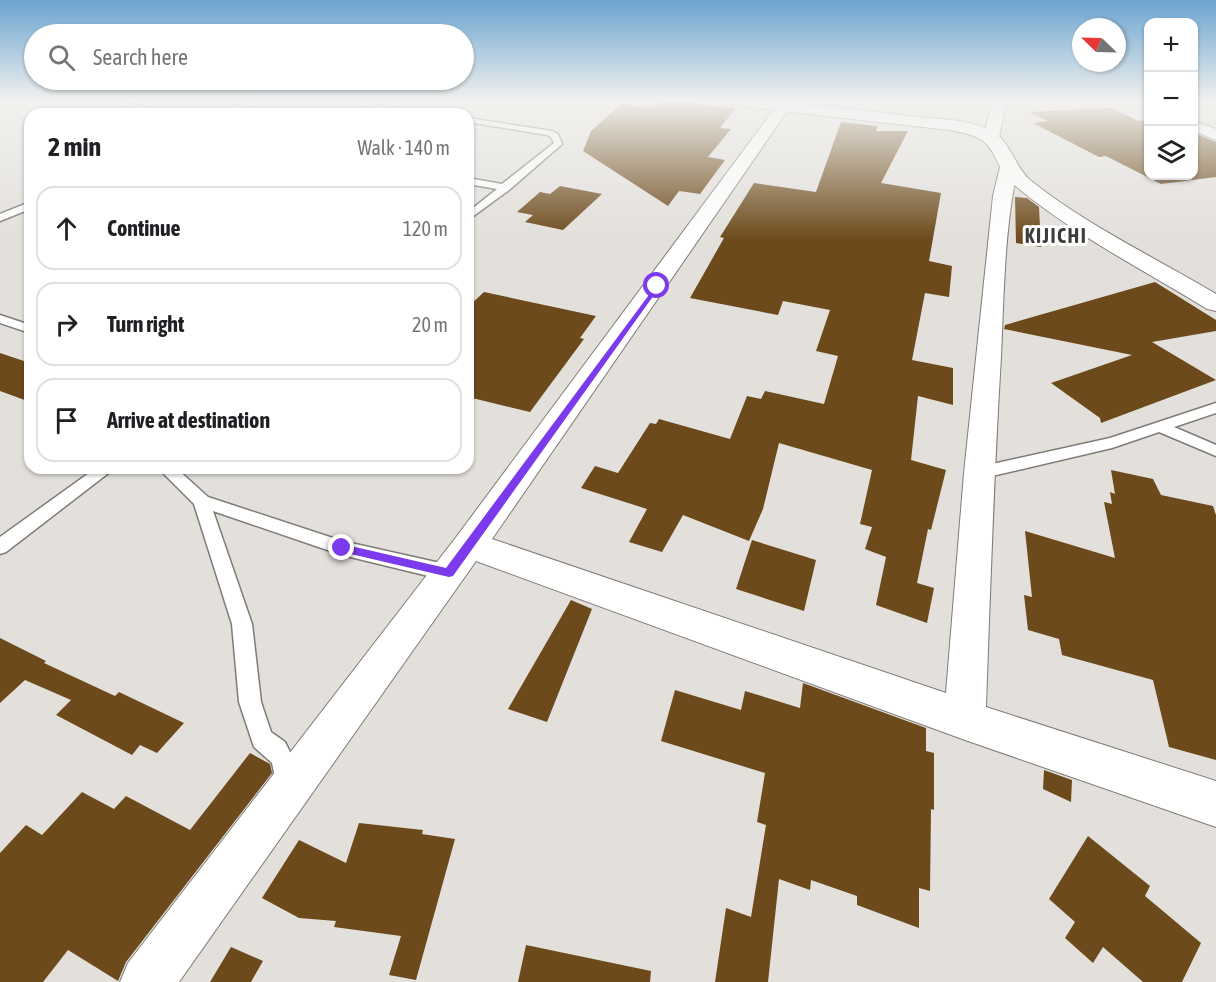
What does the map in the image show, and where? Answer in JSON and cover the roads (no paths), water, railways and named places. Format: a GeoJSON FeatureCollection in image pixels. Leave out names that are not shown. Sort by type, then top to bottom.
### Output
{"type":"FeatureCollection","features":[{"type":"Feature","properties":{"kind":"street"},"geometry":{"type":"LineString","coordinates":[[147,982],[459,559],[747,148]]}},
{"type":"Feature","properties":{"kind":"street"},"geometry":{"type":"LineString","coordinates":[[999,148],[1009,167],[1023,183],[1069,214],[1216,304]]}},
{"type":"Feature","properties":{"kind":"street"},"geometry":{"type":"LineString","coordinates":[[965,720],[979,473],[997,244],[1002,196],[1009,167]]}},
{"type":"Feature","properties":{"kind":"street"},"geometry":{"type":"LineString","coordinates":[[459,559],[965,720],[1216,804]]}},
{"type":"Feature","properties":{"kind":"lane"},"geometry":{"type":"LineString","coordinates":[[474,212],[555,148]]}},
{"type":"Feature","properties":{"kind":"lane"},"geometry":{"type":"LineString","coordinates":[[474,182],[506,188]]}},
{"type":"Feature","properties":{"kind":"lane"},"geometry":{"type":"LineString","coordinates":[[0,218],[24,208]]}},
{"type":"Feature","properties":{"kind":"lane"},"geometry":{"type":"LineString","coordinates":[[0,319],[24,327]]}},
{"type":"Feature","properties":{"kind":"lane"},"geometry":{"type":"LineString","coordinates":[[979,473],[1112,443],[1216,408]]}},
{"type":"Feature","properties":{"kind":"lane"},"geometry":{"type":"LineString","coordinates":[[1160,427],[1216,451]]}},
{"type":"Feature","properties":{"kind":"lane"},"geometry":{"type":"LineString","coordinates":[[0,547],[99,474]]}},
{"type":"Feature","properties":{"kind":"lane"},"geometry":{"type":"LineString","coordinates":[[173,474],[202,501],[342,548],[459,559]]}},
{"type":"Feature","properties":{"kind":"lane"},"geometry":{"type":"LineString","coordinates":[[202,501],[214,547],[242,624],[250,702],[262,739],[277,750],[283,760],[287,794]]}},
{"type":"Feature","properties":{"kind":"district","name":"KIJICHI"},"geometry":{"type":"Point","coordinates":[1056,235]}}]}
